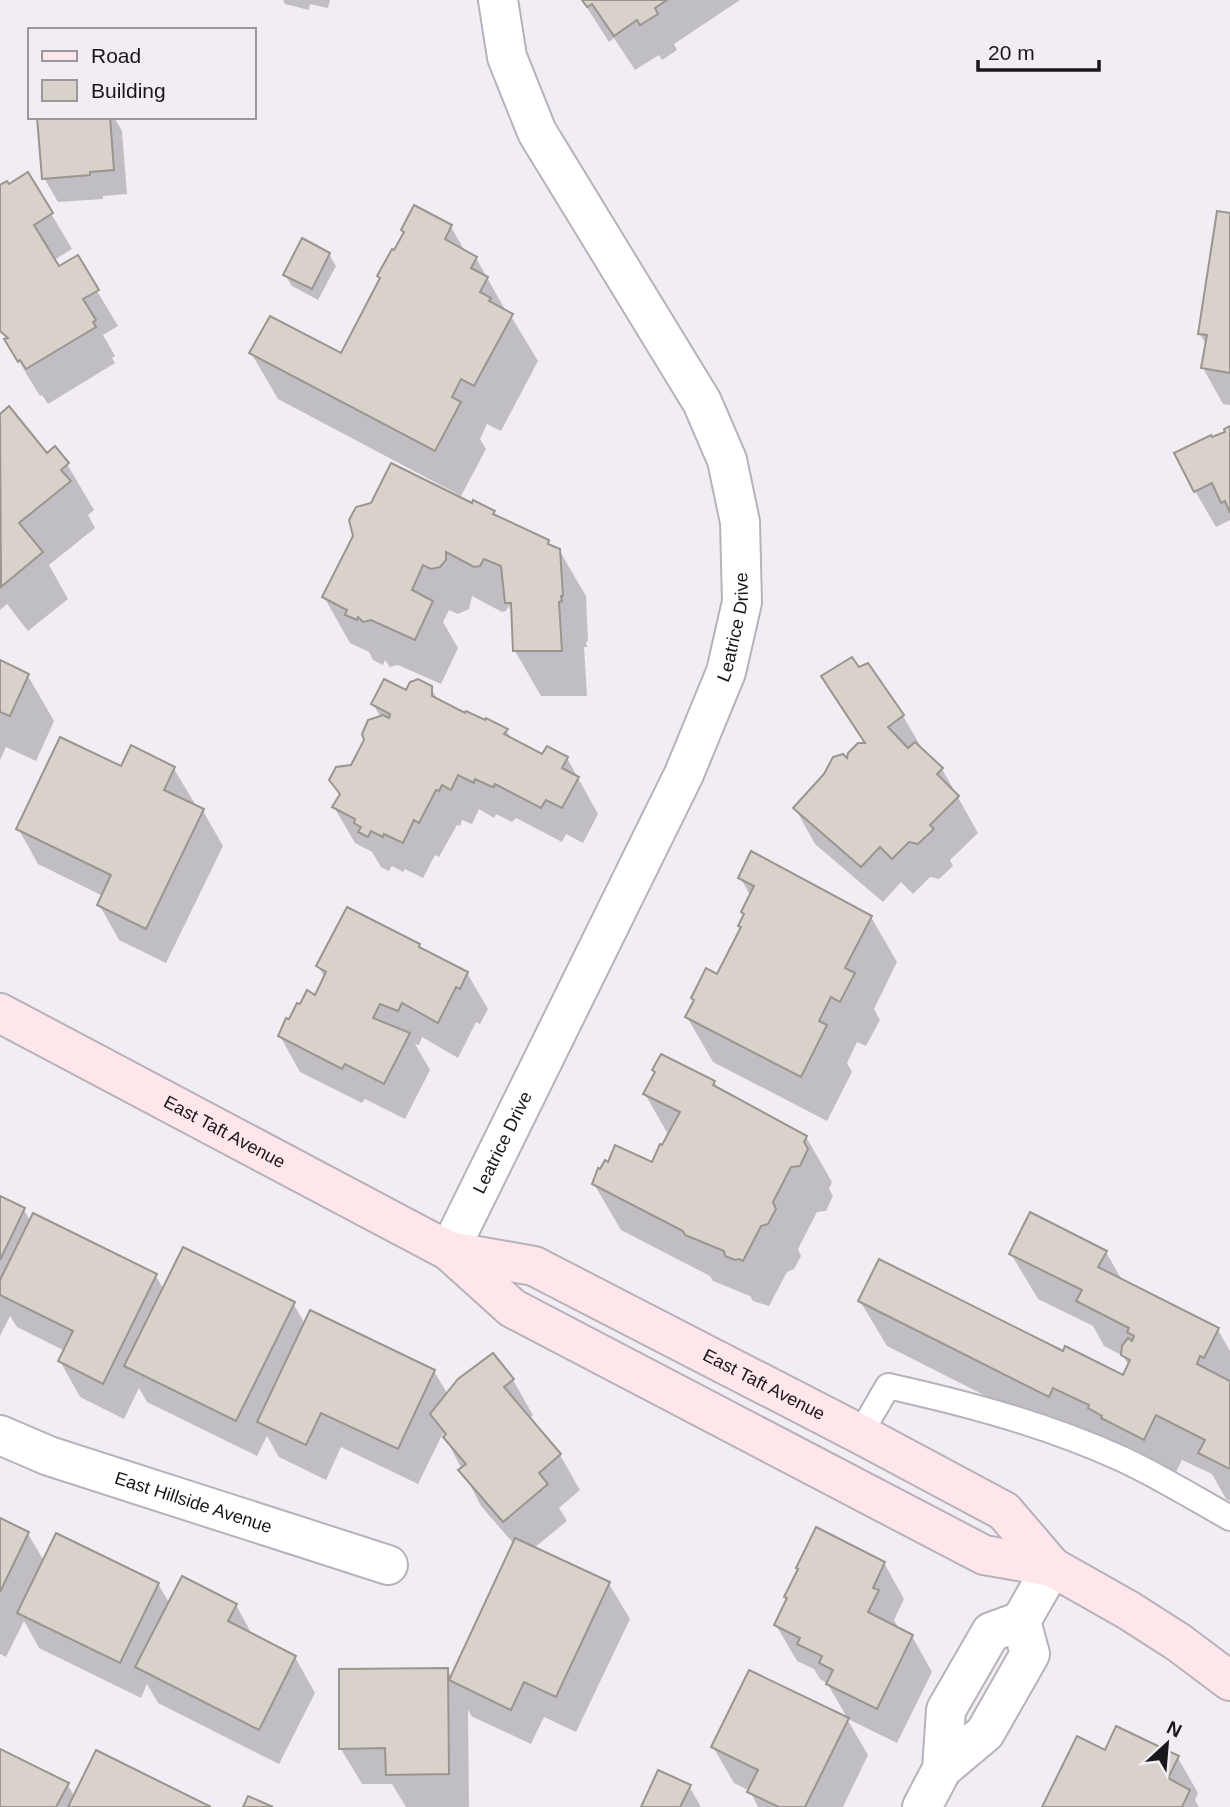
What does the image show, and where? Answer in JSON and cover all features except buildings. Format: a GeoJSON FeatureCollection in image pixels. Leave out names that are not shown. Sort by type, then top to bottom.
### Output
{"type":"FeatureCollection","features":[{"type":"Feature","properties":{"kind":"street","name":"Leatrice Drive"},"geometry":{"type":"LineString","coordinates":[[449,1251],[684,774],[726,673],[742,602],[740,522],[727,460],[702,402],[537,131],[520,95],[507,57],[498,0]]}},
{"type":"Feature","properties":{"kind":"street","name":"East Taft Avenue"},"geometry":{"type":"LineString","coordinates":[[0,1013],[449,1251],[512,1308],[524,1315],[984,1555],[1052,1567]]}},
{"type":"Feature","properties":{"kind":"street","name":"East Taft Avenue"},"geometry":{"type":"LineString","coordinates":[[449,1251],[534,1266],[1004,1511],[1052,1567],[1168,1636],[1230,1681]]}},
{"type":"Feature","properties":{"kind":"street","name":"East Hillside Avenue"},"geometry":{"type":"LineString","coordinates":[[0,1435],[49,1455],[388,1565]]}},
{"type":"Feature","properties":{"kind":"street"},"geometry":{"type":"LineString","coordinates":[[922,1807],[942,1769],[985,1733],[1030,1654],[1021,1621],[1052,1567]]}},
{"type":"Feature","properties":{"kind":"lane"},"geometry":{"type":"LineString","coordinates":[[860,1434],[888,1386],[949,1399],[1025,1420],[1123,1460],[1230,1518]]}}]}
